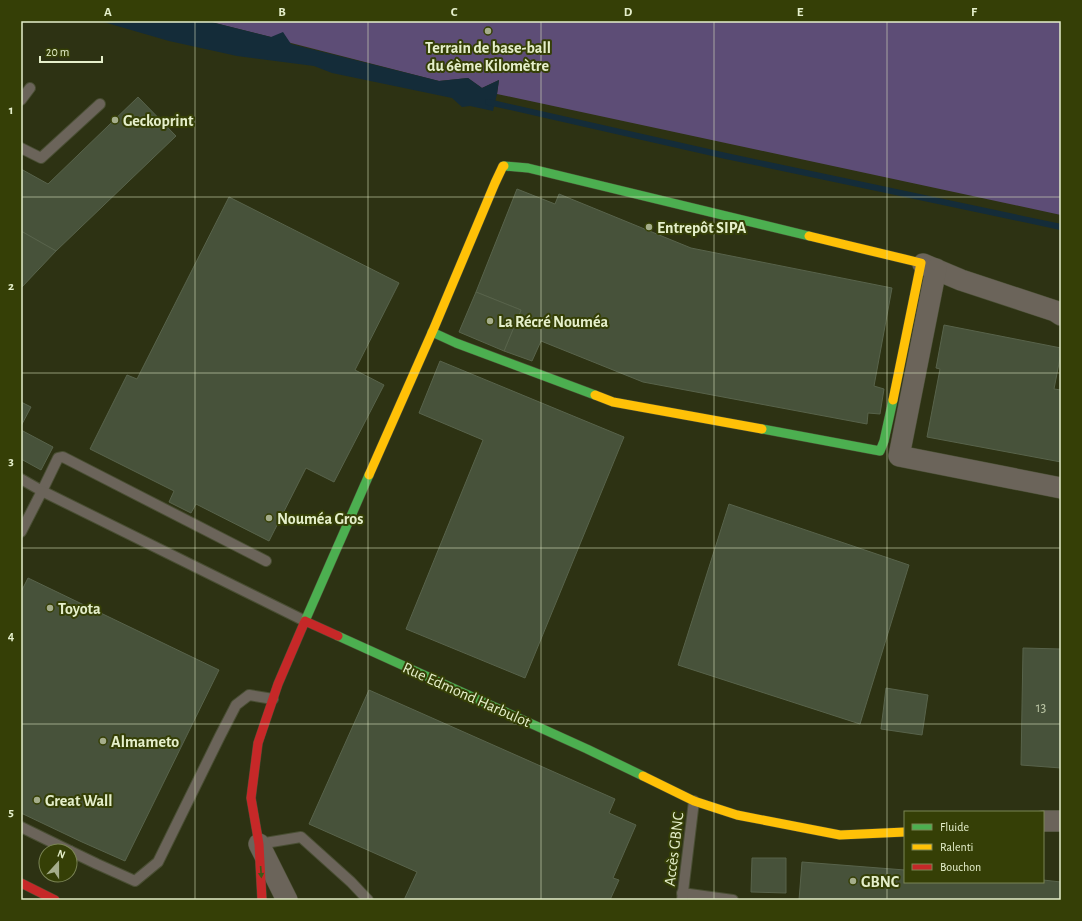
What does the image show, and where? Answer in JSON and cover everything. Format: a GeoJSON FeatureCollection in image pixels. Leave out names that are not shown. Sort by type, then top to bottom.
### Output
{"type":"FeatureCollection","features":[{"type":"Feature","properties":{"kind":"street"},"geometry":{"type":"LineString","coordinates":[[262,900],[259,844],[251,798],[258,743],[278,684],[503,166],[528,168],[928,266],[961,280],[1054,311],[1061,315]]}},
{"type":"Feature","properties":{"kind":"street"},"geometry":{"type":"LineString","coordinates":[[432,332],[456,343],[613,402],[880,452],[928,266]]}},
{"type":"Feature","properties":{"kind":"street"},"geometry":{"type":"LineString","coordinates":[[928,266],[900,456],[1061,488]]}},
{"type":"Feature","properties":{"kind":"street","name":"Rue Edmond Harbulot"},"geometry":{"type":"LineString","coordinates":[[305,621],[587,748],[694,801],[737,815],[840,835],[904,832]]}},
{"type":"Feature","properties":{"kind":"street"},"geometry":{"type":"LineString","coordinates":[[1044,821],[1061,821]]}},
{"type":"Feature","properties":{"kind":"street"},"geometry":{"type":"LineString","coordinates":[[259,844],[287,900]]}},
{"type":"Feature","properties":{"kind":"street"},"geometry":{"type":"LineString","coordinates":[[21,883],[55,900]]}},
{"type":"Feature","properties":{"kind":"lane"},"geometry":{"type":"LineString","coordinates":[[21,100],[30,88]]}},
{"type":"Feature","properties":{"kind":"lane"},"geometry":{"type":"LineString","coordinates":[[21,148],[41,158],[100,104]]}},
{"type":"Feature","properties":{"kind":"lane"},"geometry":{"type":"LineString","coordinates":[[21,532],[58,458],[63,457],[266,561]]}},
{"type":"Feature","properties":{"kind":"lane"},"geometry":{"type":"LineString","coordinates":[[21,478],[42,491],[305,621]]}},
{"type":"Feature","properties":{"kind":"lane"},"geometry":{"type":"LineString","coordinates":[[78,855],[135,880],[158,862],[236,705],[249,695],[273,699]]}},
{"type":"Feature","properties":{"kind":"lane","name":"Accès GBNC"},"geometry":{"type":"LineString","coordinates":[[682,896],[694,801]]}},
{"type":"Feature","properties":{"kind":"lane"},"geometry":{"type":"LineString","coordinates":[[21,827],[54,843]]}},
{"type":"Feature","properties":{"kind":"lane"},"geometry":{"type":"LineString","coordinates":[[259,844],[301,837],[351,882],[368,900]]}},
{"type":"Feature","properties":{"kind":"lane"},"geometry":{"type":"LineString","coordinates":[[682,896],[733,900]]}},
{"type":"Feature","properties":{"kind":"shaded area"},"geometry":{"type":"Polygon","coordinates":[[[207,21],[1061,21],[1061,215],[497,94],[499,80],[482,88],[468,78],[439,81],[207,21]]]}},
{"type":"Feature","properties":{"kind":"water"},"geometry":{"type":"Polygon","coordinates":[[[100,21],[207,21],[271,37],[283,32],[291,44],[439,81],[468,78],[482,88],[499,80],[497,94],[493,111],[470,106],[462,107],[452,98],[332,73],[314,66],[237,56],[169,41],[100,21]]]}},
{"type":"Feature","properties":{"kind":"building"},"geometry":{"type":"Polygon","coordinates":[[[138,97],[176,136],[56,251],[21,231],[21,169],[48,184],[138,97]]]}},
{"type":"Feature","properties":{"kind":"building"},"geometry":{"type":"Polygon","coordinates":[[[517,189],[555,204],[559,194],[691,248],[892,288],[874,386],[884,389],[880,414],[868,413],[867,424],[643,382],[541,341],[532,361],[504,351],[521,310],[476,292],[517,189]]]}},
{"type":"Feature","properties":{"kind":"building"},"geometry":{"type":"Polygon","coordinates":[[[229,197],[399,283],[355,370],[384,385],[334,482],[306,468],[269,541],[196,504],[191,513],[169,502],[174,491],[90,449],[127,375],[137,379],[229,197]]]}},
{"type":"Feature","properties":{"kind":"building"},"geometry":{"type":"Polygon","coordinates":[[[21,231],[56,251],[21,288],[21,231]]]}},
{"type":"Feature","properties":{"kind":"building","name":"La Récré Nouméa"},"geometry":{"type":"Polygon","coordinates":[[[476,292],[521,310],[504,351],[459,332],[476,292]]]}},
{"type":"Feature","properties":{"kind":"building"},"geometry":{"type":"Polygon","coordinates":[[[944,325],[1061,348],[1054,389],[1061,390],[1061,462],[927,437],[940,369],[936,368],[944,325]]]}},
{"type":"Feature","properties":{"kind":"building"},"geometry":{"type":"Polygon","coordinates":[[[440,361],[624,437],[525,678],[406,629],[483,440],[419,413],[440,361]]]}},
{"type":"Feature","properties":{"kind":"building"},"geometry":{"type":"Polygon","coordinates":[[[21,402],[31,407],[21,426],[21,402]]]}},
{"type":"Feature","properties":{"kind":"building"},"geometry":{"type":"Polygon","coordinates":[[[21,430],[53,447],[41,470],[21,459],[21,430]]]}},
{"type":"Feature","properties":{"kind":"building"},"geometry":{"type":"Polygon","coordinates":[[[729,504],[909,565],[860,724],[678,665],[729,504]]]}},
{"type":"Feature","properties":{"kind":"building","name":"Almameto"},"geometry":{"type":"Polygon","coordinates":[[[28,578],[219,670],[125,861],[21,813],[21,592],[28,578]]]}},
{"type":"Feature","properties":{"kind":"building"},"geometry":{"type":"Polygon","coordinates":[[[1023,648],[1061,649],[1061,768],[1021,765],[1023,648]]]}},
{"type":"Feature","properties":{"kind":"building"},"geometry":{"type":"Polygon","coordinates":[[[886,688],[928,695],[922,735],[881,729],[886,688]]]}},
{"type":"Feature","properties":{"kind":"building"},"geometry":{"type":"Polygon","coordinates":[[[369,690],[615,799],[609,813],[636,825],[613,878],[619,880],[610,900],[404,900],[417,872],[309,824],[369,690]]]}},
{"type":"Feature","properties":{"kind":"building"},"geometry":{"type":"Polygon","coordinates":[[[752,858],[786,858],[786,893],[751,892],[752,858]]]}},
{"type":"Feature","properties":{"kind":"building","name":"GBNC"},"geometry":{"type":"Polygon","coordinates":[[[802,862],[904,870],[904,883],[1044,883],[1044,880],[1061,882],[1061,900],[799,900],[802,862]]]}},
{"type":"Feature","properties":{"kind":"waterway"},"geometry":{"type":"LineString","coordinates":[[488,102],[726,156],[1061,227]]}},
{"type":"Feature","properties":{"kind":"traffic: fast"},"geometry":{"type":"LineString","coordinates":[[504,166],[528,168],[809,236]]}},
{"type":"Feature","properties":{"kind":"traffic: fast"},"geometry":{"type":"LineString","coordinates":[[432,332],[456,343],[595,395]]}},
{"type":"Feature","properties":{"kind":"traffic: fast"},"geometry":{"type":"LineString","coordinates":[[762,429],[880,451],[884,441],[893,400]]}},
{"type":"Feature","properties":{"kind":"traffic: fast"},"geometry":{"type":"LineString","coordinates":[[305,621],[369,475]]}},
{"type":"Feature","properties":{"kind":"traffic: fast"},"geometry":{"type":"LineString","coordinates":[[338,636],[643,776]]}},
{"type":"Feature","properties":{"kind":"traffic: slow"},"geometry":{"type":"LineString","coordinates":[[369,475],[434,328],[495,183],[504,166]]}},
{"type":"Feature","properties":{"kind":"traffic: slow"},"geometry":{"type":"LineString","coordinates":[[809,236],[921,263],[893,400]]}},
{"type":"Feature","properties":{"kind":"traffic: slow"},"geometry":{"type":"LineString","coordinates":[[595,395],[613,402],[762,429]]}},
{"type":"Feature","properties":{"kind":"traffic: slow"},"geometry":{"type":"LineString","coordinates":[[643,776],[694,801],[737,815],[840,835],[904,832]]}},
{"type":"Feature","properties":{"kind":"traffic: jam"},"geometry":{"type":"LineString","coordinates":[[262,900],[259,844],[251,798],[258,743],[278,684],[305,621],[338,636]]}},
{"type":"Feature","properties":{"kind":"traffic: jam"},"geometry":{"type":"LineString","coordinates":[[21,883],[55,900]]}},
{"type":"Feature","properties":{"kind":"place","name":"Terrain de base-ball du 6ème Kilomètre"},"geometry":{"type":"Point","coordinates":[488,31]}},
{"type":"Feature","properties":{"kind":"place","name":"Geckoprint"},"geometry":{"type":"Point","coordinates":[115,120]}},
{"type":"Feature","properties":{"kind":"place","name":"Entrepôt SIPA"},"geometry":{"type":"Point","coordinates":[649,227]}},
{"type":"Feature","properties":{"kind":"place","name":"La Récré Nouméa"},"geometry":{"type":"Point","coordinates":[490,321]}},
{"type":"Feature","properties":{"kind":"place","name":"Nouméa Gros"},"geometry":{"type":"Point","coordinates":[269,518]}},
{"type":"Feature","properties":{"kind":"place","name":"Toyota"},"geometry":{"type":"Point","coordinates":[50,608]}},
{"type":"Feature","properties":{"kind":"place","name":"Almameto"},"geometry":{"type":"Point","coordinates":[103,741]}},
{"type":"Feature","properties":{"kind":"place","name":"Great Wall"},"geometry":{"type":"Point","coordinates":[37,800]}},
{"type":"Feature","properties":{"kind":"place","name":"GBNC"},"geometry":{"type":"Point","coordinates":[853,881]}}]}
